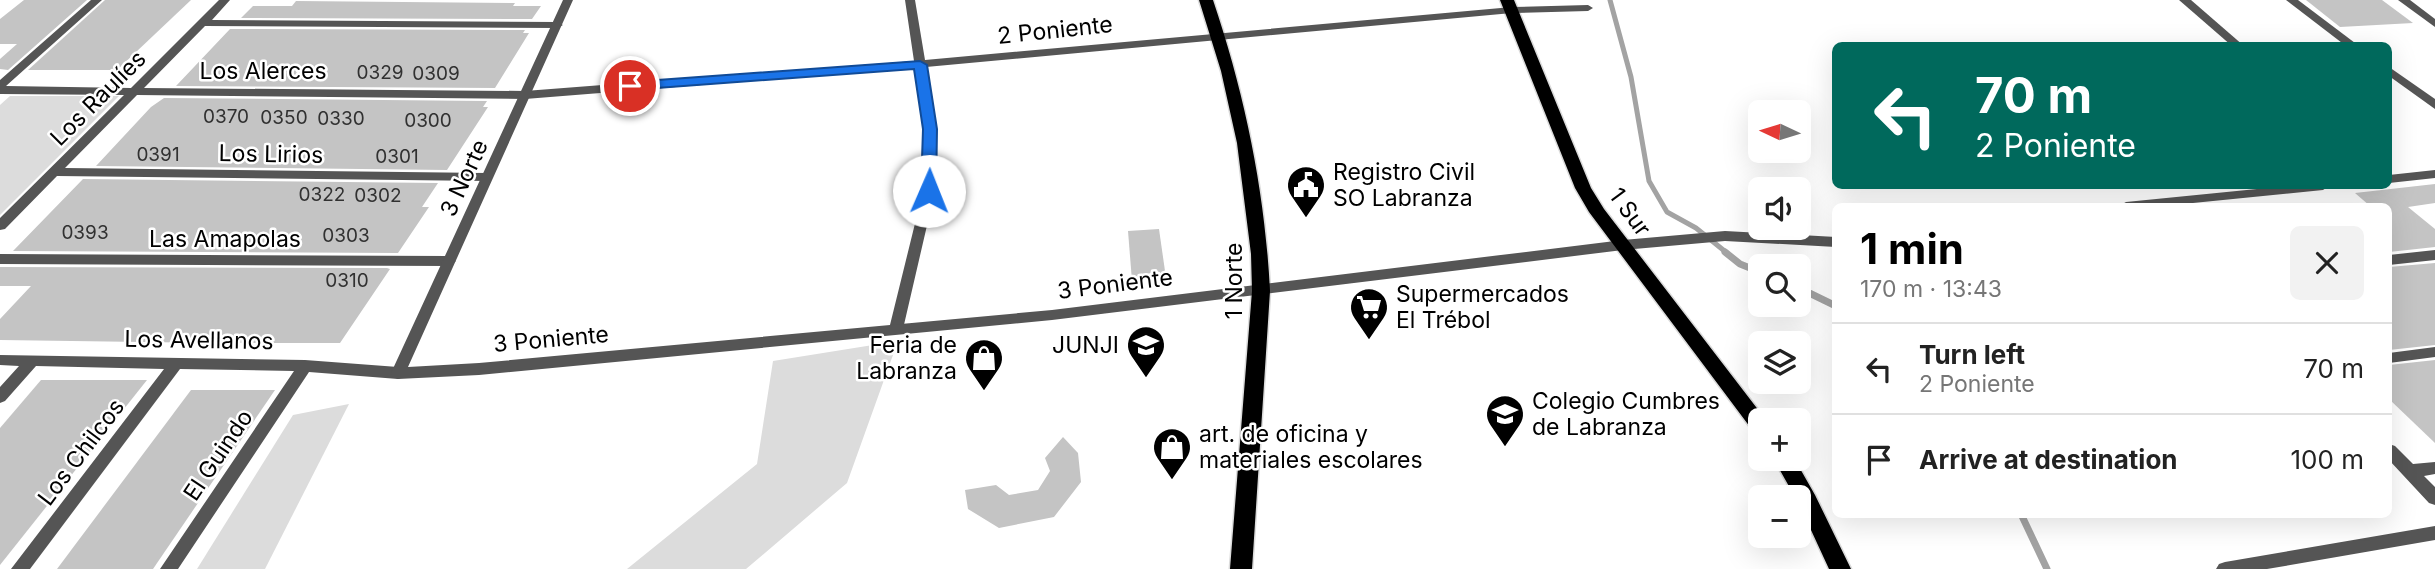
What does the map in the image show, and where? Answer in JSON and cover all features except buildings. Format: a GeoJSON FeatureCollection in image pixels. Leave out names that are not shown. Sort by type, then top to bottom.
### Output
{"type":"FeatureCollection","features":[{"type":"Feature","properties":{"kind":"main road","name":"1 Norte"},"geometry":{"type":"LineString","coordinates":[[1206,0],[1219,36],[1250,173],[1258,226],[1261,291],[1241,569]]}},
{"type":"Feature","properties":{"kind":"main road","name":"1 Sur"},"geometry":{"type":"LineString","coordinates":[[1509,5],[1583,188],[1748,410]]}},
{"type":"Feature","properties":{"kind":"main road"},"geometry":{"type":"LineString","coordinates":[[1791,471],[1840,569]]}},
{"type":"Feature","properties":{"kind":"street"},"geometry":{"type":"LineString","coordinates":[[0,88],[97,0]]}},
{"type":"Feature","properties":{"kind":"street","name":"Los Raulíes"},"geometry":{"type":"LineString","coordinates":[[0,226],[225,0]]}},
{"type":"Feature","properties":{"kind":"street","name":"3 Norte"},"geometry":{"type":"LineString","coordinates":[[398,373],[568,0]]}},
{"type":"Feature","properties":{"kind":"street"},"geometry":{"type":"LineString","coordinates":[[896,329],[929,191],[930,129],[910,0]]}},
{"type":"Feature","properties":{"kind":"street"},"geometry":{"type":"LineString","coordinates":[[2184,0],[2234,42]]}},
{"type":"Feature","properties":{"kind":"street"},"geometry":{"type":"LineString","coordinates":[[2291,0],[2349,42]]}},
{"type":"Feature","properties":{"kind":"street"},"geometry":{"type":"LineString","coordinates":[[2403,0],[2435,24]]}},
{"type":"Feature","properties":{"kind":"street","name":"2 Poniente"},"geometry":{"type":"LineString","coordinates":[[525,94],[920,65],[1509,5],[1588,8]]}},
{"type":"Feature","properties":{"kind":"street"},"geometry":{"type":"LineString","coordinates":[[202,23],[557,24]]}},
{"type":"Feature","properties":{"kind":"street"},"geometry":{"type":"LineString","coordinates":[[2392,73],[2435,104]]}},
{"type":"Feature","properties":{"kind":"street","name":"Los Alerces"},"geometry":{"type":"LineString","coordinates":[[0,88],[525,94]]}},
{"type":"Feature","properties":{"kind":"street","name":"Los Lirios"},"geometry":{"type":"LineString","coordinates":[[54,172],[487,177]]}},
{"type":"Feature","properties":{"kind":"street"},"geometry":{"type":"LineString","coordinates":[[2392,176],[2435,174]]}},
{"type":"Feature","properties":{"kind":"street"},"geometry":{"type":"LineString","coordinates":[[2171,203],[2296,189]]}},
{"type":"Feature","properties":{"kind":"street","name":"3 Poniente"},"geometry":{"type":"LineString","coordinates":[[398,373],[480,369],[1052,315],[1623,245],[1725,236],[1832,242]]}},
{"type":"Feature","properties":{"kind":"street"},"geometry":{"type":"LineString","coordinates":[[2392,260],[2435,255]]}},
{"type":"Feature","properties":{"kind":"street","name":"Las Amapolas"},"geometry":{"type":"LineString","coordinates":[[0,259],[449,261]]}},
{"type":"Feature","properties":{"kind":"street"},"geometry":{"type":"LineString","coordinates":[[2392,358],[2435,352]]}},
{"type":"Feature","properties":{"kind":"street","name":"Los Avellanos"},"geometry":{"type":"LineString","coordinates":[[0,360],[304,366],[398,373]]}},
{"type":"Feature","properties":{"kind":"street"},"geometry":{"type":"LineString","coordinates":[[0,397],[33,360]]}},
{"type":"Feature","properties":{"kind":"street","name":"Los Chilcos"},"geometry":{"type":"LineString","coordinates":[[20,569],[177,362]]}},
{"type":"Feature","properties":{"kind":"street","name":"El Guindo"},"geometry":{"type":"LineString","coordinates":[[169,569],[304,366]]}},
{"type":"Feature","properties":{"kind":"street"},"geometry":{"type":"LineString","coordinates":[[2392,453],[2435,498]]}},
{"type":"Feature","properties":{"kind":"street"},"geometry":{"type":"LineString","coordinates":[[2409,471],[2435,468]]}},
{"type":"Feature","properties":{"kind":"street"},"geometry":{"type":"LineString","coordinates":[[2225,569],[2435,533]]}},
{"type":"Feature","properties":{"kind":"shaded area"},"geometry":{"type":"Polygon","coordinates":[[[10,96],[119,96],[0,215],[0,105],[10,96]]]}},
{"type":"Feature","properties":{"kind":"shaded area"},"geometry":{"type":"Polygon","coordinates":[[[898,341],[847,483],[746,569],[627,569],[757,464],[773,361],[898,341]]]}},
{"type":"Feature","properties":{"kind":"shaded area"},"geometry":{"type":"Polygon","coordinates":[[[349,404],[265,569],[197,569],[293,415],[349,404]]]}},
{"type":"Feature","properties":{"kind":"waterway"},"geometry":{"type":"LineString","coordinates":[[1610,0],[1631,77],[1649,181],[1667,212],[1696,228],[1727,253]]}},
{"type":"Feature","properties":{"kind":"waterway"},"geometry":{"type":"LineString","coordinates":[[1725,252],[1748,267]]}},
{"type":"Feature","properties":{"kind":"waterway"},"geometry":{"type":"LineString","coordinates":[[1811,294],[1832,304]]}},
{"type":"Feature","properties":{"kind":"waterway"},"geometry":{"type":"LineString","coordinates":[[2023,518],[2047,569]]}},
{"type":"Feature","properties":{"kind":"place","name":"Registro Civil SO Labranza"},"geometry":{"type":"Point","coordinates":[1306,219]}},
{"type":"Feature","properties":{"kind":"place","name":"Supermercados El Trébol"},"geometry":{"type":"Point","coordinates":[1369,341]}},
{"type":"Feature","properties":{"kind":"place","name":"JUNJI"},"geometry":{"type":"Point","coordinates":[1146,379]}},
{"type":"Feature","properties":{"kind":"place","name":"Feria de Labranza"},"geometry":{"type":"Point","coordinates":[984,392]}},
{"type":"Feature","properties":{"kind":"place","name":"Colegio Cumbres de Labranza"},"geometry":{"type":"Point","coordinates":[1505,448]}},
{"type":"Feature","properties":{"kind":"place","name":"art. de oficina y materiales escolares"},"geometry":{"type":"Point","coordinates":[1172,481]}},
{"type":"Feature","properties":{"kind":"route"},"geometry":{"type":"LineString","coordinates":[[630,86],[920,65],[930,129],[929,191]]}}]}
